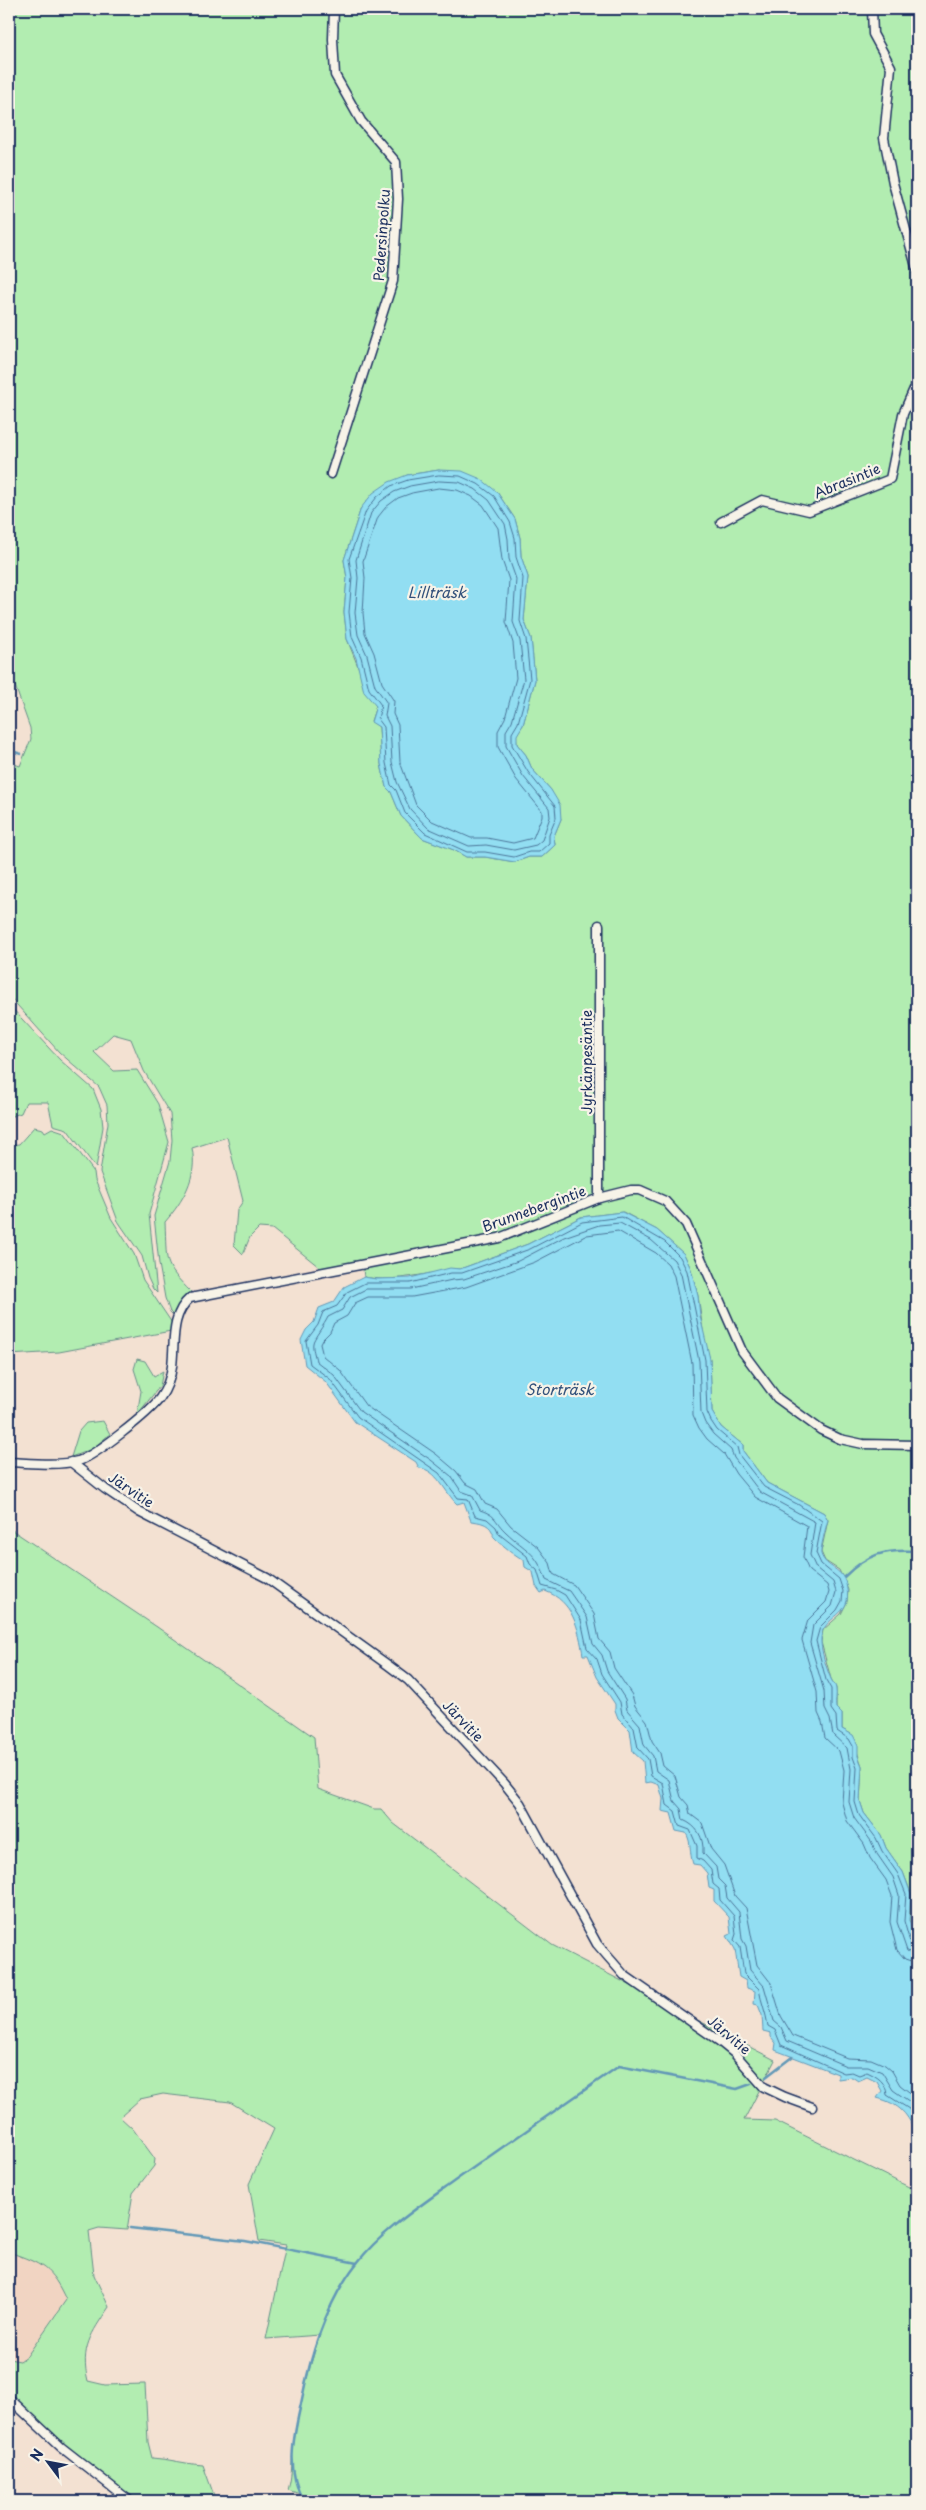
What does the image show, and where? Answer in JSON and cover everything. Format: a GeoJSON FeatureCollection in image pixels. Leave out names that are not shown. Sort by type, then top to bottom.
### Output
{"type":"FeatureCollection","features":[{"type":"Feature","properties":{"kind":"street","name":"Pedersinpolku"},"geometry":{"type":"LineString","coordinates":[[330,474],[393,281],[398,199],[396,162],[361,121],[335,76],[334,9]]}},
{"type":"Feature","properties":{"kind":"street"},"geometry":{"type":"LineString","coordinates":[[872,9],[873,34],[891,67],[884,138],[893,183],[917,270]]}},
{"type":"Feature","properties":{"kind":"street","name":"Abrasintie"},"geometry":{"type":"LineString","coordinates":[[720,522],[762,500],[809,511],[890,479],[903,414],[917,382]]}},
{"type":"Feature","properties":{"kind":"street","name":"Jyrkänpesäntie"},"geometry":{"type":"LineString","coordinates":[[599,925],[599,1198]]}},
{"type":"Feature","properties":{"kind":"street","name":"Brunnebergintie"},"geometry":{"type":"LineString","coordinates":[[71,1462],[80,1460],[100,1448],[139,1419],[160,1399],[172,1368],[176,1323],[184,1303],[190,1298],[499,1238],[599,1198],[631,1190],[640,1190],[658,1197],[672,1207],[692,1236],[742,1351],[768,1387],[788,1407],[821,1430],[840,1439],[863,1444],[917,1445]]}},
{"type":"Feature","properties":{"kind":"street"},"geometry":{"type":"LineString","coordinates":[[9,1462],[71,1462]]}},
{"type":"Feature","properties":{"kind":"street","name":"Järvitie"},"geometry":{"type":"LineString","coordinates":[[71,1462],[105,1490],[139,1512],[259,1573],[287,1591],[408,1680],[504,1783],[520,1803],[597,1944],[624,1975],[700,2026],[730,2049],[764,2086],[785,2097],[812,2107]]}},
{"type":"Feature","properties":{"kind":"street"},"geometry":{"type":"LineString","coordinates":[[9,2398],[61,2447],[130,2501]]}},
{"type":"Feature","properties":{"kind":"shaded area"},"geometry":{"type":"Polygon","coordinates":[[[9,2252],[37,2262],[57,2279],[66,2300],[27,2356],[20,2361],[9,2359],[9,2252]]]}},
{"type":"Feature","properties":{"kind":"green space"},"geometry":{"type":"Polygon","coordinates":[[[9,9],[917,9],[917,1955],[911,1945],[909,1920],[911,1893],[903,1872],[886,1848],[881,1835],[864,1813],[860,1801],[862,1766],[851,1734],[842,1729],[842,1714],[836,1708],[836,1688],[831,1679],[821,1642],[823,1630],[841,1614],[847,1602],[848,1590],[839,1570],[825,1561],[821,1552],[828,1520],[824,1513],[767,1483],[743,1451],[743,1445],[721,1427],[712,1412],[710,1359],[705,1344],[698,1296],[691,1269],[684,1254],[657,1230],[623,1212],[581,1217],[528,1244],[460,1269],[392,1279],[364,1277],[363,1269],[329,1275],[272,1229],[259,1228],[250,1237],[243,1254],[234,1245],[237,1210],[243,1201],[227,1137],[192,1148],[193,1169],[188,1188],[178,1206],[165,1222],[168,1262],[175,1275],[192,1293],[187,1297],[175,1317],[170,1312],[165,1298],[154,1216],[170,1161],[172,1140],[170,1114],[144,1071],[131,1039],[113,1034],[94,1052],[114,1071],[137,1070],[158,1104],[169,1142],[149,1214],[157,1293],[153,1289],[142,1256],[118,1221],[100,1172],[108,1123],[107,1105],[99,1087],[59,1052],[9,996],[9,944],[14,921],[9,913],[9,762],[20,766],[31,739],[30,728],[9,669],[9,9]],[[439,470],[407,475],[361,508],[344,560],[347,578],[344,612],[347,639],[376,706],[371,721],[379,727],[381,764],[386,787],[391,792],[401,816],[422,838],[454,850],[466,857],[485,857],[515,862],[529,857],[542,857],[555,845],[554,836],[561,819],[551,790],[532,769],[526,755],[517,744],[516,735],[523,725],[535,680],[531,638],[524,620],[528,577],[521,556],[520,538],[515,519],[497,492],[439,470]]]}},
{"type":"Feature","properties":{"kind":"green space"},"geometry":{"type":"Polygon","coordinates":[[[9,1005],[60,1060],[93,1089],[101,1109],[103,1127],[96,1168],[67,1129],[53,1125],[48,1102],[26,1102],[21,1113],[9,1117],[9,1005]]]}},
{"type":"Feature","properties":{"kind":"green space"},"geometry":{"type":"Polygon","coordinates":[[[34,1127],[43,1129],[45,1132],[52,1128],[64,1132],[94,1172],[95,1180],[111,1218],[134,1254],[143,1280],[172,1323],[171,1331],[59,1352],[9,1355],[9,1145],[19,1144],[34,1127]]]}},
{"type":"Feature","properties":{"kind":"green space"},"geometry":{"type":"Polygon","coordinates":[[[137,1359],[145,1361],[154,1376],[163,1371],[160,1386],[137,1415],[141,1391],[134,1369],[137,1359]]]}},
{"type":"Feature","properties":{"kind":"green space"},"geometry":{"type":"Polygon","coordinates":[[[103,1421],[110,1434],[92,1449],[71,1457],[79,1431],[86,1423],[103,1421]]]}},
{"type":"Feature","properties":{"kind":"green space"},"geometry":{"type":"Polygon","coordinates":[[[9,1528],[157,1627],[314,1737],[318,1789],[374,1809],[381,1809],[393,1823],[552,1945],[775,2060],[744,2120],[775,2121],[917,2191],[917,2501],[303,2501],[300,2494],[288,2490],[299,2414],[308,2374],[320,2335],[266,2339],[286,2245],[259,2241],[249,2184],[274,2129],[230,2102],[163,2094],[140,2099],[120,2117],[133,2129],[155,2159],[154,2166],[133,2193],[127,2230],[99,2228],[89,2231],[94,2275],[109,2307],[92,2334],[86,2350],[86,2369],[88,2381],[105,2385],[145,2384],[148,2442],[152,2458],[203,2465],[216,2501],[135,2501],[75,2454],[9,2393],[9,2359],[20,2361],[27,2356],[66,2300],[50,2273],[38,2264],[9,2252],[9,1528]]]}},
{"type":"Feature","properties":{"kind":"water","name":"Lillträsk"},"geometry":{"type":"Polygon","coordinates":[[[439,470],[462,471],[481,479],[497,492],[515,519],[520,538],[521,556],[528,577],[524,620],[531,638],[535,680],[523,725],[517,735],[517,744],[526,755],[532,769],[551,790],[560,805],[561,819],[554,836],[555,845],[542,857],[529,857],[515,862],[485,857],[466,857],[454,850],[422,838],[401,816],[391,792],[386,787],[381,764],[379,727],[371,722],[376,706],[364,692],[356,658],[347,639],[344,612],[347,578],[344,560],[361,508],[373,493],[389,482],[407,475],[439,470]]]}},
{"type":"Feature","properties":{"kind":"water","name":"Storträsk"},"geometry":{"type":"Polygon","coordinates":[[[622,1212],[657,1230],[684,1254],[691,1269],[710,1359],[712,1412],[721,1427],[743,1445],[743,1451],[767,1483],[824,1513],[828,1520],[821,1554],[823,1559],[842,1576],[847,1589],[847,1597],[844,1608],[823,1630],[821,1641],[823,1654],[829,1674],[836,1688],[836,1708],[842,1714],[842,1729],[853,1735],[858,1745],[858,1756],[862,1766],[860,1801],[864,1813],[881,1835],[886,1848],[903,1872],[911,1894],[909,1920],[917,1946],[917,2136],[902,2111],[892,2103],[877,2098],[882,2091],[877,2082],[867,2077],[858,2081],[852,2077],[838,2079],[838,2074],[775,2050],[776,2043],[771,2037],[771,2033],[763,2031],[762,2015],[758,2005],[754,2004],[755,1991],[747,1988],[746,1981],[739,1977],[735,1949],[727,1936],[731,1934],[729,1917],[714,1901],[714,1890],[709,1888],[707,1873],[700,1865],[693,1864],[686,1833],[676,1831],[671,1813],[662,1811],[663,1799],[659,1785],[651,1782],[645,1783],[643,1761],[633,1752],[630,1730],[618,1718],[615,1704],[597,1677],[588,1655],[583,1655],[577,1626],[568,1609],[555,1596],[545,1591],[541,1593],[536,1586],[533,1572],[525,1567],[524,1560],[498,1541],[488,1526],[480,1522],[471,1521],[464,1502],[457,1504],[431,1472],[419,1468],[416,1462],[355,1422],[326,1382],[305,1365],[301,1340],[306,1330],[314,1322],[319,1308],[334,1302],[344,1287],[364,1277],[376,1279],[410,1278],[450,1268],[460,1269],[528,1244],[581,1217],[622,1212]]]}},
{"type":"Feature","properties":{"kind":"waterway"},"geometry":{"type":"LineString","coordinates":[[9,750],[21,754]]}},
{"type":"Feature","properties":{"kind":"waterway"},"geometry":{"type":"LineString","coordinates":[[844,1577],[852,1569],[877,1555],[895,1551],[917,1551]]}},
{"type":"Feature","properties":{"kind":"waterway"},"geometry":{"type":"LineString","coordinates":[[766,2077],[792,2057]]}},
{"type":"Feature","properties":{"kind":"waterway"},"geometry":{"type":"LineString","coordinates":[[303,2501],[294,2476],[294,2438],[315,2346],[329,2311],[346,2278],[377,2241],[424,2203],[619,2066],[737,2089],[751,2084]]}},
{"type":"Feature","properties":{"kind":"waterway"},"geometry":{"type":"LineString","coordinates":[[130,2228],[245,2241],[357,2263]]}}]}
